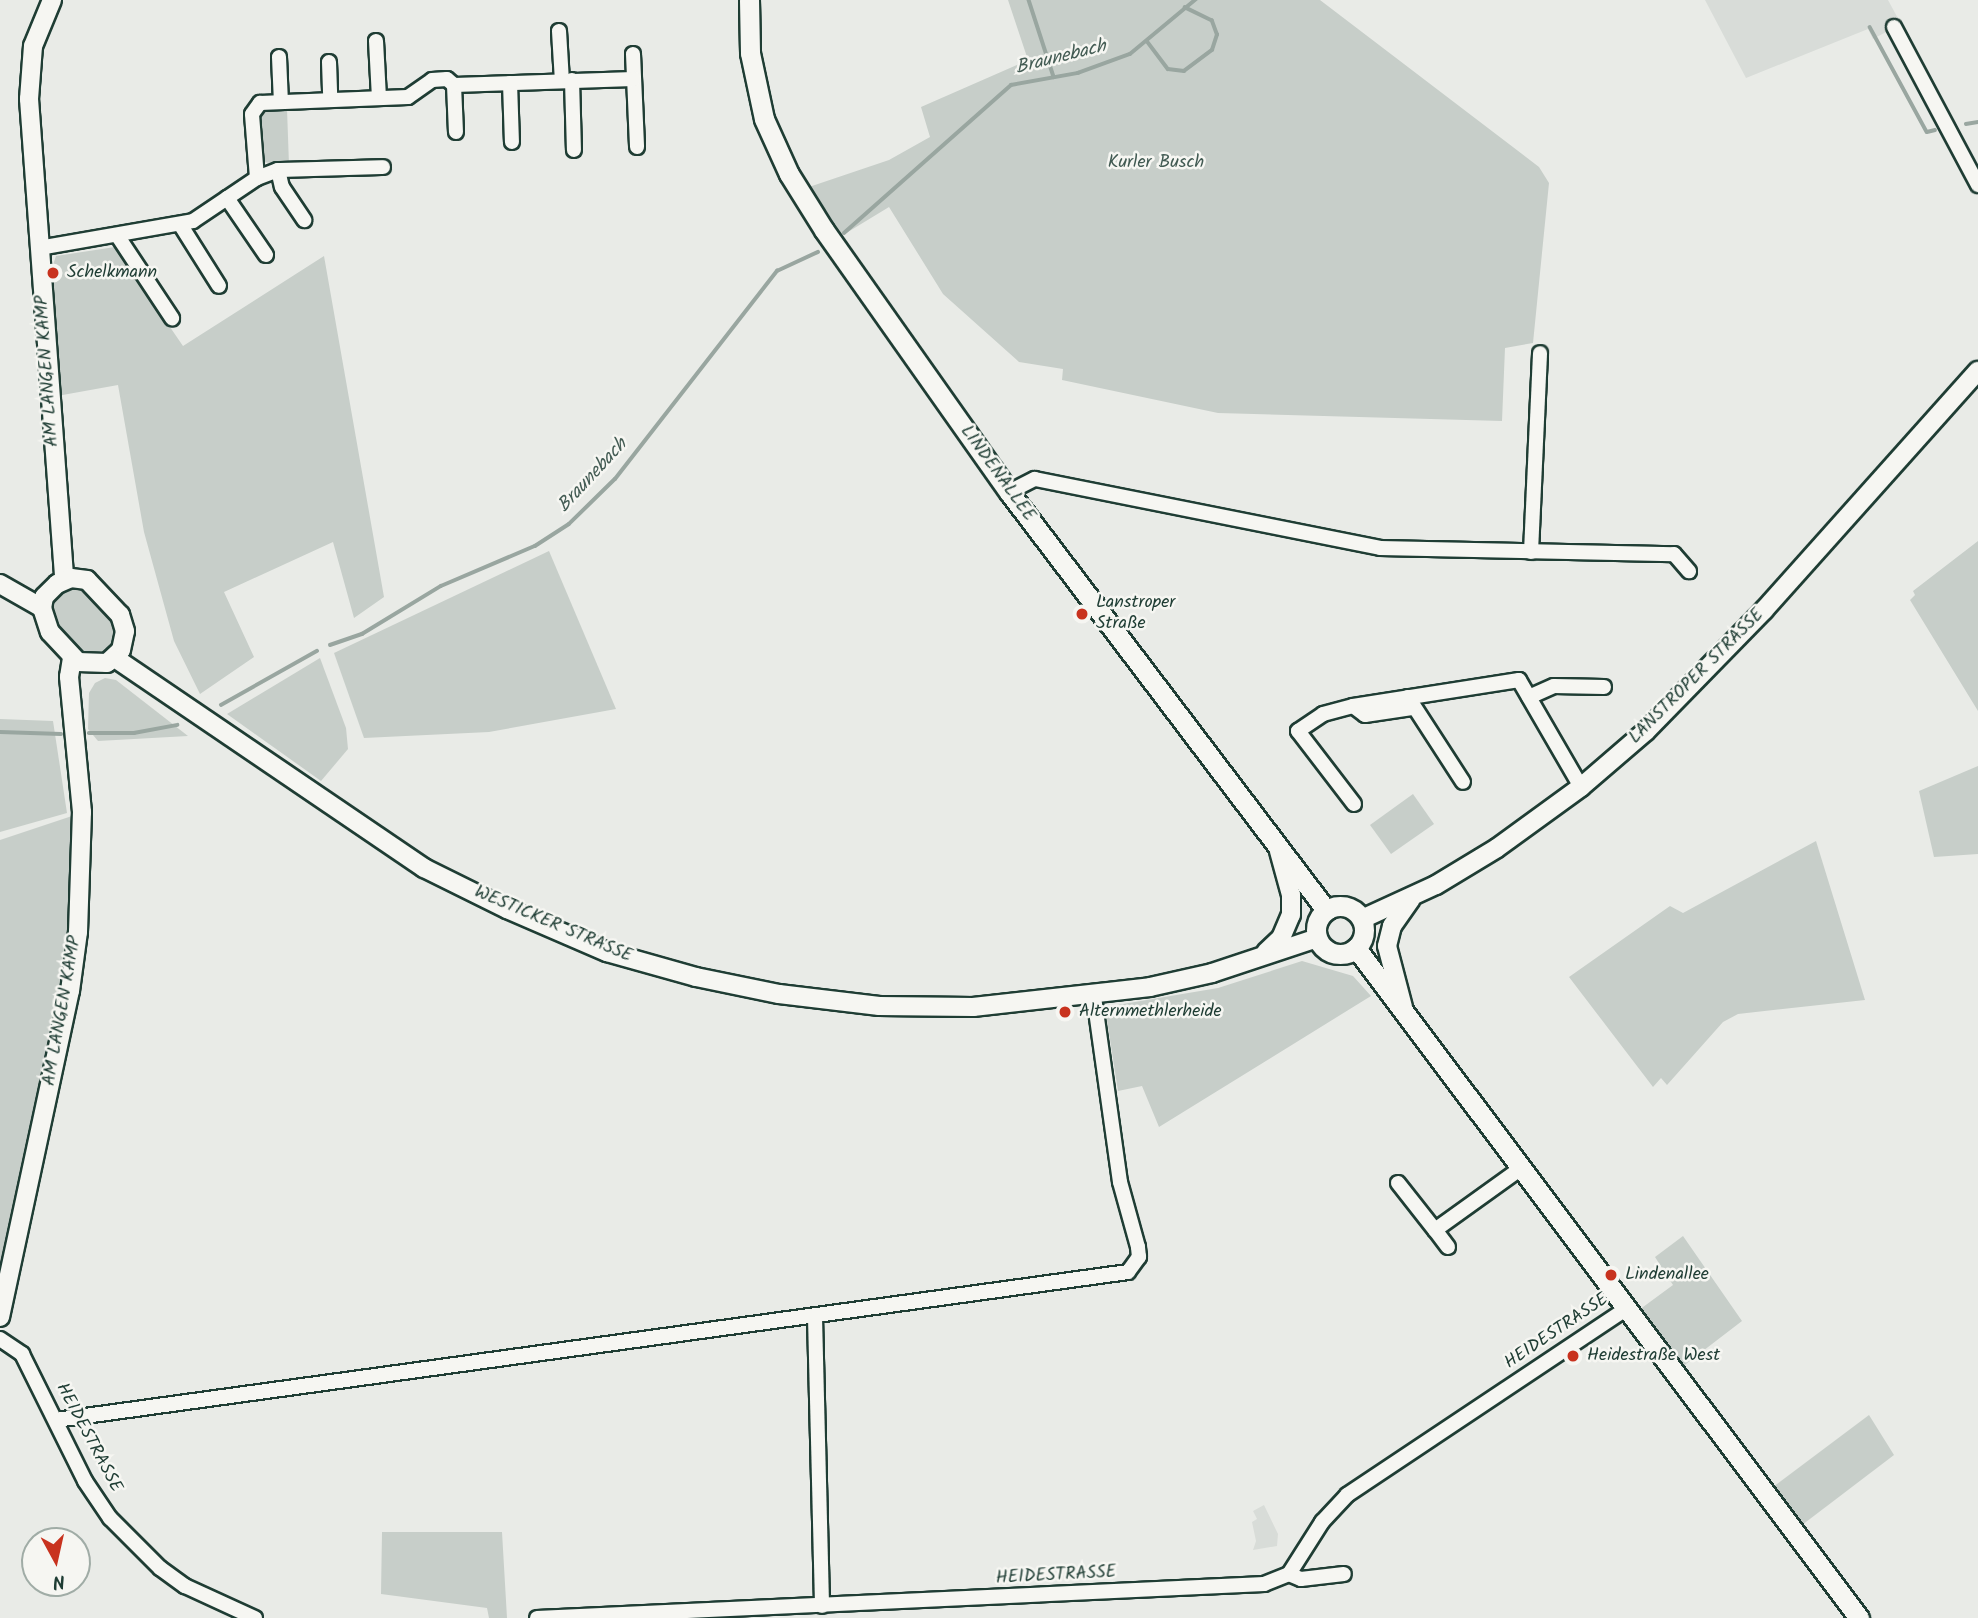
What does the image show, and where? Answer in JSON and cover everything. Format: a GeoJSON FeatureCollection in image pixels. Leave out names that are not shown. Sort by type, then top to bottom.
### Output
{"type":"FeatureCollection","features":[{"type":"Feature","properties":{"kind":"main road","name":"LINDENALLEE"},"geometry":{"type":"LineString","coordinates":[[749,0],[756,89],[783,163],[874,305],[1009,492],[1326,909]]}},
{"type":"Feature","properties":{"kind":"main road"},"geometry":{"type":"LineString","coordinates":[[1342,905],[1362,919],[1364,935],[1356,948],[1334,953],[1317,938],[1317,922],[1326,909],[1342,905]]}},
{"type":"Feature","properties":{"kind":"main road"},"geometry":{"type":"LineString","coordinates":[[1356,948],[1403,1007],[1520,1169],[1859,1618]]}},
{"type":"Feature","properties":{"kind":"street","name":"AM LANGEN KAMP"},"geometry":{"type":"LineString","coordinates":[[52,0],[37,30],[29,66],[39,248],[64,579]]}},
{"type":"Feature","properties":{"kind":"street"},"geometry":{"type":"LineString","coordinates":[[1894,27],[1978,185]]}},
{"type":"Feature","properties":{"kind":"street"},"geometry":{"type":"LineString","coordinates":[[559,31],[574,150]]}},
{"type":"Feature","properties":{"kind":"street"},"geometry":{"type":"LineString","coordinates":[[376,41],[379,98]]}},
{"type":"Feature","properties":{"kind":"street"},"geometry":{"type":"LineString","coordinates":[[633,54],[637,147]]}},
{"type":"Feature","properties":{"kind":"street"},"geometry":{"type":"LineString","coordinates":[[279,57],[281,102]]}},
{"type":"Feature","properties":{"kind":"street"},"geometry":{"type":"LineString","coordinates":[[329,62],[330,100]]}},
{"type":"Feature","properties":{"kind":"street"},"geometry":{"type":"LineString","coordinates":[[257,178],[253,108],[260,103],[408,97],[432,80],[447,79],[454,85],[634,79]]}},
{"type":"Feature","properties":{"kind":"street"},"geometry":{"type":"LineString","coordinates":[[510,83],[512,142]]}},
{"type":"Feature","properties":{"kind":"street"},"geometry":{"type":"LineString","coordinates":[[454,85],[456,132]]}},
{"type":"Feature","properties":{"kind":"street"},"geometry":{"type":"LineString","coordinates":[[39,248],[193,221],[257,178],[278,170],[383,167]]}},
{"type":"Feature","properties":{"kind":"street"},"geometry":{"type":"LineString","coordinates":[[278,170],[282,187],[304,220]]}},
{"type":"Feature","properties":{"kind":"street"},"geometry":{"type":"LineString","coordinates":[[228,198],[266,255]]}},
{"type":"Feature","properties":{"kind":"street"},"geometry":{"type":"LineString","coordinates":[[180,223],[219,286]]}},
{"type":"Feature","properties":{"kind":"street"},"geometry":{"type":"LineString","coordinates":[[117,235],[172,318]]}},
{"type":"Feature","properties":{"kind":"street"},"geometry":{"type":"LineString","coordinates":[[1531,552],[1540,353]]}},
{"type":"Feature","properties":{"kind":"street","name":"LANSTROPER STRASSE"},"geometry":{"type":"LineString","coordinates":[[1362,919],[1413,896],[1497,848],[1581,786],[1646,731],[1851,513],[1978,371]]}},
{"type":"Feature","properties":{"kind":"street"},"geometry":{"type":"LineString","coordinates":[[1009,492],[1035,479],[1343,542],[1531,552],[1674,554],[1689,571]]}},
{"type":"Feature","properties":{"kind":"street"},"geometry":{"type":"LineString","coordinates":[[64,579],[96,584],[120,615],[125,639],[116,658],[96,665],[72,658],[50,632],[42,608],[50,589],[64,579]]}},
{"type":"Feature","properties":{"kind":"street"},"geometry":{"type":"LineString","coordinates":[[0,584],[42,608]]}},
{"type":"Feature","properties":{"kind":"street","name":"AM LANGEN KAMP"},"geometry":{"type":"LineString","coordinates":[[0,1313],[70,991],[78,932],[82,812],[69,677],[72,658]]}},
{"type":"Feature","properties":{"kind":"street","name":"WESTICKER STRASSE"},"geometry":{"type":"LineString","coordinates":[[116,658],[424,868],[506,909],[607,951],[695,977],[779,994],[878,1006],[973,1007],[1094,996],[1212,973],[1317,938]]}},
{"type":"Feature","properties":{"kind":"street"},"geometry":{"type":"LineString","coordinates":[[1354,804],[1298,731],[1323,714],[1353,706],[1411,702],[1519,680],[1581,786]]}},
{"type":"Feature","properties":{"kind":"street"},"geometry":{"type":"LineString","coordinates":[[1529,697],[1554,686],[1604,687]]}},
{"type":"Feature","properties":{"kind":"street"},"geometry":{"type":"LineString","coordinates":[[1411,702],[1463,782]]}},
{"type":"Feature","properties":{"kind":"street","name":"WESTICKER STRASSE"},"geometry":{"type":"LineString","coordinates":[[1260,957],[1281,938],[1291,915],[1291,895],[1277,845]]}},
{"type":"Feature","properties":{"kind":"street"},"geometry":{"type":"LineString","coordinates":[[1403,1007],[1387,946],[1397,917],[1413,896]]}},
{"type":"Feature","properties":{"kind":"street"},"geometry":{"type":"LineString","coordinates":[[56,1420],[1116,1275],[1135,1266],[1138,1247],[1120,1182],[1094,996]]}},
{"type":"Feature","properties":{"kind":"street"},"geometry":{"type":"LineString","coordinates":[[1435,1230],[1520,1169]]}},
{"type":"Feature","properties":{"kind":"street"},"geometry":{"type":"LineString","coordinates":[[1398,1183],[1448,1247]]}},
{"type":"Feature","properties":{"kind":"street","name":"HEIDESTRASSE"},"geometry":{"type":"LineString","coordinates":[[1289,1574],[1322,1522],[1347,1495],[1626,1310]]}},
{"type":"Feature","properties":{"kind":"street"},"geometry":{"type":"LineString","coordinates":[[815,1317],[822,1606]]}},
{"type":"Feature","properties":{"kind":"street","name":"HEIDESTRASSE"},"geometry":{"type":"LineString","coordinates":[[0,1339],[22,1354],[85,1481],[110,1518],[143,1552],[185,1586],[255,1618]]}},
{"type":"Feature","properties":{"kind":"street","name":"HEIDESTRASSE"},"geometry":{"type":"LineString","coordinates":[[537,1618],[1245,1587],[1289,1574],[1301,1579],[1344,1574]]}},
{"type":"Feature","properties":{"kind":"shaded area"},"geometry":{"type":"Polygon","coordinates":[[[1705,0],[1888,0],[1901,24],[1873,39],[1868,29],[1746,78],[1705,0]]]}},
{"type":"Feature","properties":{"kind":"shaded area"},"geometry":{"type":"Polygon","coordinates":[[[1264,1505],[1278,1534],[1277,1546],[1253,1550],[1256,1541],[1252,1522],[1257,1519],[1253,1511],[1264,1505]]]}},
{"type":"Feature","properties":{"kind":"green space","name":"Kurler Busch"},"geometry":{"type":"Polygon","coordinates":[[[1008,0],[1320,0],[1539,167],[1549,183],[1533,343],[1505,348],[1502,421],[1218,413],[1062,380],[1063,369],[1019,362],[943,294],[889,207],[843,235],[809,187],[889,160],[930,137],[921,107],[1028,60],[1008,0]]]}},
{"type":"Feature","properties":{"kind":"green space"},"geometry":{"type":"Polygon","coordinates":[[[265,109],[287,109],[289,165],[262,162],[257,122],[265,109]]]}},
{"type":"Feature","properties":{"kind":"green space"},"geometry":{"type":"Polygon","coordinates":[[[115,247],[183,346],[324,256],[384,597],[354,618],[333,542],[224,592],[254,657],[200,694],[174,641],[144,532],[118,385],[57,396],[49,277],[56,256],[115,247]]]}},
{"type":"Feature","properties":{"kind":"green space"},"geometry":{"type":"Polygon","coordinates":[[[1978,541],[1978,711],[1910,600],[1915,595],[1913,591],[1978,541]]]}},
{"type":"Feature","properties":{"kind":"green space"},"geometry":{"type":"Polygon","coordinates":[[[549,551],[616,709],[489,732],[364,738],[334,653],[549,551]]]}},
{"type":"Feature","properties":{"kind":"green space"},"geometry":{"type":"Polygon","coordinates":[[[81,584],[117,625],[117,643],[105,657],[79,653],[51,616],[50,602],[58,589],[81,584]]]}},
{"type":"Feature","properties":{"kind":"green space"},"geometry":{"type":"Polygon","coordinates":[[[320,658],[346,728],[348,749],[321,781],[227,714],[320,658]]]}},
{"type":"Feature","properties":{"kind":"green space"},"geometry":{"type":"Polygon","coordinates":[[[105,678],[116,680],[188,736],[98,741],[88,729],[89,693],[95,683],[105,678]]]}},
{"type":"Feature","properties":{"kind":"green space"},"geometry":{"type":"Polygon","coordinates":[[[0,719],[53,721],[67,813],[0,832],[0,719]]]}},
{"type":"Feature","properties":{"kind":"green space"},"geometry":{"type":"Polygon","coordinates":[[[1978,766],[1978,854],[1934,857],[1919,791],[1978,766]]]}},
{"type":"Feature","properties":{"kind":"green space"},"geometry":{"type":"Polygon","coordinates":[[[1413,794],[1434,824],[1391,854],[1370,825],[1413,794]]]}},
{"type":"Feature","properties":{"kind":"green space"},"geometry":{"type":"Polygon","coordinates":[[[72,816],[68,934],[42,1086],[0,1271],[0,840],[72,816]]]}},
{"type":"Feature","properties":{"kind":"green space"},"geometry":{"type":"Polygon","coordinates":[[[1816,841],[1865,1000],[1738,1014],[1723,1022],[1667,1085],[1661,1078],[1653,1087],[1569,977],[1670,906],[1683,913],[1816,841]]]}},
{"type":"Feature","properties":{"kind":"green space"},"geometry":{"type":"Polygon","coordinates":[[[1302,961],[1353,976],[1371,996],[1159,1127],[1142,1086],[1118,1091],[1105,1007],[1218,988],[1302,961]]]}},
{"type":"Feature","properties":{"kind":"green space"},"geometry":{"type":"Polygon","coordinates":[[[1683,1236],[1742,1321],[1682,1367],[1639,1310],[1673,1285],[1655,1257],[1683,1236]]]}},
{"type":"Feature","properties":{"kind":"green space"},"geometry":{"type":"Polygon","coordinates":[[[1869,1415],[1894,1455],[1802,1525],[1773,1487],[1869,1415]]]}},
{"type":"Feature","properties":{"kind":"green space"},"geometry":{"type":"Polygon","coordinates":[[[382,1532],[502,1532],[507,1618],[489,1618],[487,1608],[381,1594],[382,1532]]]}},
{"type":"Feature","properties":{"kind":"waterway"},"geometry":{"type":"LineString","coordinates":[[1029,0],[1054,77]]}},
{"type":"Feature","properties":{"kind":"waterway","name":"Braunebach"},"geometry":{"type":"LineString","coordinates":[[844,233],[1011,85],[1078,73],[1130,54],[1195,0]]}},
{"type":"Feature","properties":{"kind":"waterway"},"geometry":{"type":"LineString","coordinates":[[1147,41],[1168,69],[1184,71],[1212,50],[1217,35],[1212,21],[1185,8]]}},
{"type":"Feature","properties":{"kind":"waterway"},"geometry":{"type":"LineString","coordinates":[[1870,27],[1927,132],[1935,130]]}},
{"type":"Feature","properties":{"kind":"waterway"},"geometry":{"type":"LineString","coordinates":[[1966,124],[1978,122]]}},
{"type":"Feature","properties":{"kind":"waterway","name":"Braunebach"},"geometry":{"type":"LineString","coordinates":[[330,645],[362,634],[441,586],[535,546],[569,524],[615,479],[777,271],[818,252]]}},
{"type":"Feature","properties":{"kind":"waterway","name":"Braunebach"},"geometry":{"type":"LineString","coordinates":[[221,705],[317,651]]}},
{"type":"Feature","properties":{"kind":"waterway","name":"Braunebach"},"geometry":{"type":"LineString","coordinates":[[89,733],[134,733],[177,725]]}},
{"type":"Feature","properties":{"kind":"waterway","name":"Braunebach"},"geometry":{"type":"LineString","coordinates":[[0,732],[61,734]]}},
{"type":"Feature","properties":{"kind":"place","name":"Schelkmann"},"geometry":{"type":"Point","coordinates":[53,273]}},
{"type":"Feature","properties":{"kind":"place","name":"Lanstroper Straße"},"geometry":{"type":"Point","coordinates":[1082,614]}},
{"type":"Feature","properties":{"kind":"place","name":"Alternmethlerheide"},"geometry":{"type":"Point","coordinates":[1065,1012]}},
{"type":"Feature","properties":{"kind":"place","name":"Lindenallee"},"geometry":{"type":"Point","coordinates":[1611,1275]}},
{"type":"Feature","properties":{"kind":"place","name":"Heidestraße West"},"geometry":{"type":"Point","coordinates":[1573,1356]}}]}
